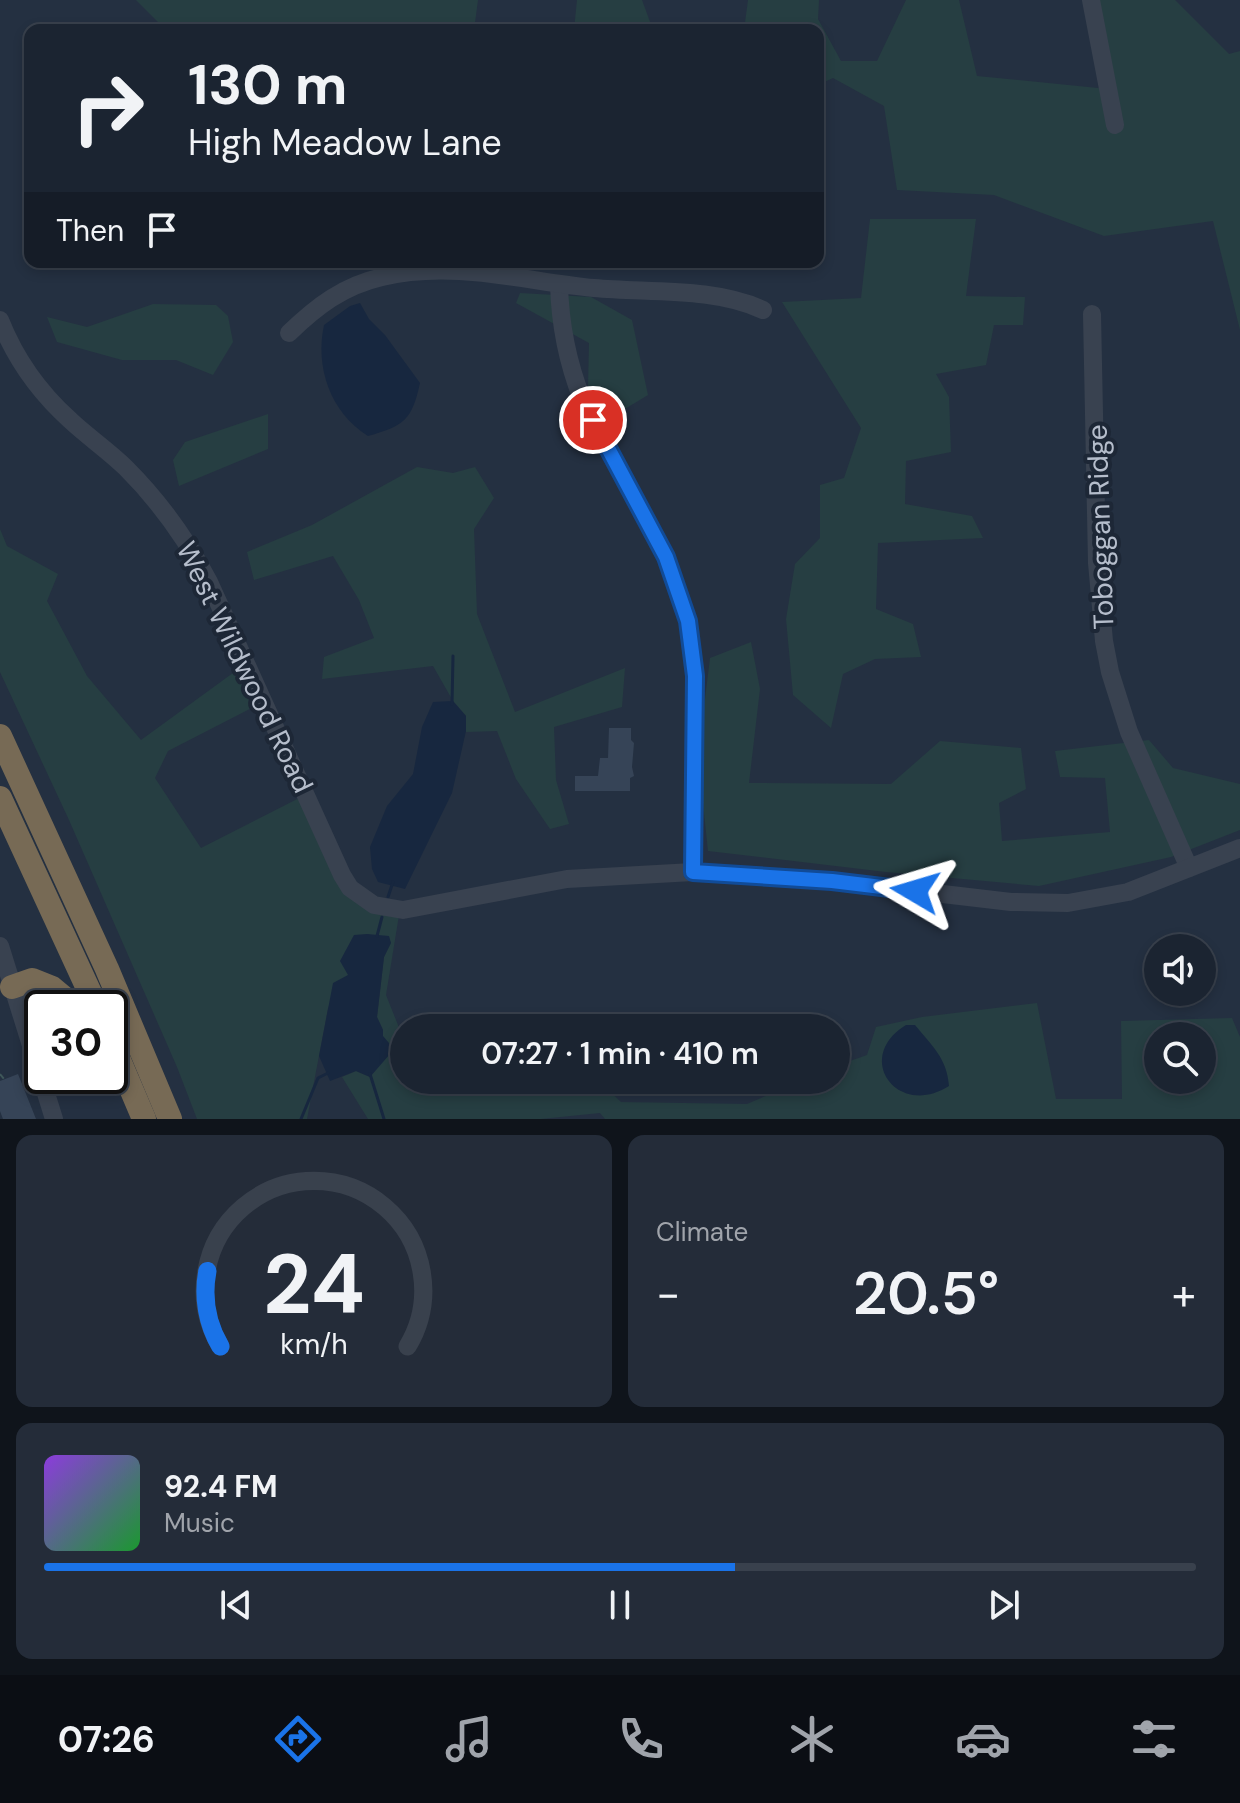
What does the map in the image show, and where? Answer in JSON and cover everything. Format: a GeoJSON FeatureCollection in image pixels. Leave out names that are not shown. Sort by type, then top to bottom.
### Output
{"type":"FeatureCollection","features":[{"type":"Feature","properties":{"kind":"highway"},"geometry":{"type":"LineString","coordinates":[[0,736],[107,969],[170,1119]]}},
{"type":"Feature","properties":{"kind":"highway"},"geometry":{"type":"LineString","coordinates":[[0,798],[89,990]]}},
{"type":"Feature","properties":{"kind":"highway"},"geometry":{"type":"LineString","coordinates":[[6,989],[32,980],[54,990]]}},
{"type":"Feature","properties":{"kind":"highway"},"geometry":{"type":"LineString","coordinates":[[128,1081],[144,1119]]}},
{"type":"Feature","properties":{"kind":"street"},"geometry":{"type":"LineString","coordinates":[[1091,0],[1115,125]]}},
{"type":"Feature","properties":{"kind":"street"},"geometry":{"type":"LineString","coordinates":[[289,333],[334,295],[363,282],[401,273],[463,270],[559,284],[715,296],[738,300],[763,310]]}},
{"type":"Feature","properties":{"kind":"street"},"geometry":{"type":"LineString","coordinates":[[559,284],[560,319],[575,380],[666,557],[688,621],[695,676],[693,872]]}},
{"type":"Feature","properties":{"kind":"street","name":"Toboggan Ridge"},"geometry":{"type":"LineString","coordinates":[[1092,314],[1097,563],[1104,641],[1110,672],[1129,732],[1189,868]]}},
{"type":"Feature","properties":{"kind":"street","name":"West Wildwood Road"},"geometry":{"type":"LineString","coordinates":[[0,320],[15,352],[50,400],[150,492],[192,550],[214,591],[342,875],[350,888],[374,905],[403,910],[527,886],[616,875],[693,872],[832,881],[1042,904],[1098,900],[1128,892],[1240,848]]}},
{"type":"Feature","properties":{"kind":"street"},"geometry":{"type":"LineString","coordinates":[[0,946],[6,989],[54,1119]]}},
{"type":"Feature","properties":{"kind":"path"},"geometry":{"type":"LineString","coordinates":[[0,1074],[4,1079]]}},
{"type":"Feature","properties":{"kind":"green space"},"geometry":{"type":"Polygon","coordinates":[[[136,0],[478,0],[475,24],[160,24],[136,0]]]}},
{"type":"Feature","properties":{"kind":"green space"},"geometry":{"type":"Polygon","coordinates":[[[577,0],[642,0],[651,24],[575,24],[577,0]]]}},
{"type":"Feature","properties":{"kind":"green space"},"geometry":{"type":"Polygon","coordinates":[[[748,0],[819,0],[821,24],[745,24],[748,0]]]}},
{"type":"Feature","properties":{"kind":"green space"},"geometry":{"type":"Polygon","coordinates":[[[906,0],[959,0],[977,76],[1108,89],[1093,0],[1175,0],[1229,54],[1240,51],[1240,330],[1213,221],[1104,236],[994,195],[897,190],[884,106],[833,78],[824,82],[824,30],[841,61],[877,61],[906,0]]]}},
{"type":"Feature","properties":{"kind":"green space"},"geometry":{"type":"Polygon","coordinates":[[[870,219],[976,219],[966,296],[1025,297],[1023,325],[994,325],[986,365],[936,374],[949,397],[951,452],[906,461],[905,504],[972,516],[983,538],[878,543],[876,609],[913,624],[921,657],[875,659],[843,674],[831,728],[793,695],[786,619],[795,564],[820,538],[820,485],[844,478],[861,428],[782,302],[861,298],[870,219]]]}},
{"type":"Feature","properties":{"kind":"green space"},"geometry":{"type":"Polygon","coordinates":[[[520,293],[591,297],[632,320],[648,395],[610,418],[588,387],[589,343],[516,303],[520,293]]]}},
{"type":"Feature","properties":{"kind":"green space"},"geometry":{"type":"Polygon","coordinates":[[[153,304],[216,305],[228,316],[233,342],[213,375],[176,360],[122,360],[57,342],[47,317],[87,327],[153,304]]]}},
{"type":"Feature","properties":{"kind":"green space"},"geometry":{"type":"Polygon","coordinates":[[[268,414],[268,449],[179,486],[173,460],[185,442],[268,414]]]}},
{"type":"Feature","properties":{"kind":"green space"},"geometry":{"type":"Polygon","coordinates":[[[417,467],[453,473],[475,467],[494,498],[474,529],[477,614],[515,712],[625,668],[622,707],[554,727],[556,780],[569,824],[550,829],[516,779],[497,731],[466,732],[466,716],[453,701],[433,666],[322,679],[324,657],[374,638],[359,600],[333,556],[254,580],[247,552],[312,525],[417,467]]]}},
{"type":"Feature","properties":{"kind":"green space"},"geometry":{"type":"Polygon","coordinates":[[[0,529],[7,546],[58,574],[47,601],[87,676],[141,740],[248,662],[265,701],[168,751],[155,778],[201,848],[309,793],[357,893],[400,909],[386,995],[394,1014],[390,1014],[390,1094],[613,1094],[621,1102],[747,1104],[770,1094],[850,1094],[850,1061],[867,1055],[876,1027],[922,1017],[1037,1003],[1056,1099],[1122,1099],[1121,1021],[1232,1018],[1240,1037],[1240,1119],[605,1119],[600,1113],[541,1119],[368,1119],[342,1077],[356,1071],[370,1077],[377,1067],[383,1036],[377,1017],[384,957],[391,942],[367,934],[328,1008],[307,1119],[197,1119],[69,820],[0,672],[0,529]]]}},
{"type":"Feature","properties":{"kind":"green space"},"geometry":{"type":"Polygon","coordinates":[[[751,642],[760,689],[749,783],[891,784],[940,741],[1021,748],[1026,789],[999,803],[1002,841],[1110,832],[1105,778],[1060,777],[1055,751],[1149,740],[1173,768],[1240,784],[1240,830],[1171,857],[1039,886],[708,851],[698,755],[710,658],[751,642]]]}},
{"type":"Feature","properties":{"kind":"water"},"geometry":{"type":"Polygon","coordinates":[[[360,303],[420,383],[414,405],[404,420],[390,429],[368,436],[355,426],[335,401],[328,387],[322,357],[324,325],[350,306],[360,303]]]}},
{"type":"Feature","properties":{"kind":"water"},"geometry":{"type":"Polygon","coordinates":[[[453,701],[466,716],[466,731],[452,793],[405,889],[378,882],[372,869],[370,847],[387,806],[413,774],[422,727],[433,702],[453,701]]]}},
{"type":"Feature","properties":{"kind":"water"},"geometry":{"type":"Polygon","coordinates":[[[354,935],[389,936],[391,943],[384,957],[377,1017],[383,1036],[389,1043],[390,1054],[370,1077],[356,1071],[330,1081],[319,1056],[333,983],[348,975],[340,961],[354,935]]]}},
{"type":"Feature","properties":{"kind":"water"},"geometry":{"type":"Polygon","coordinates":[[[906,1025],[915,1025],[938,1053],[949,1086],[930,1094],[913,1095],[899,1090],[888,1080],[883,1067],[883,1053],[890,1038],[906,1025]]]}},
{"type":"Feature","properties":{"kind":"building"},"geometry":{"type":"Polygon","coordinates":[[[609,728],[631,728],[634,776],[630,778],[630,791],[575,791],[575,776],[598,776],[600,758],[608,758],[609,728]]]}},
{"type":"Feature","properties":{"kind":"building"},"geometry":{"type":"Polygon","coordinates":[[[18,1074],[36,1119],[3,1119],[0,1081],[18,1074]]]}},
{"type":"Feature","properties":{"kind":"waterway"},"geometry":{"type":"LineString","coordinates":[[452,704],[453,656]]}},
{"type":"Feature","properties":{"kind":"waterway"},"geometry":{"type":"LineString","coordinates":[[388,897],[393,882]]}},
{"type":"Feature","properties":{"kind":"waterway"},"geometry":{"type":"LineString","coordinates":[[377,936],[382,917]]}},
{"type":"Feature","properties":{"kind":"waterway"},"geometry":{"type":"LineString","coordinates":[[301,1119],[318,1078],[328,1073]]}},
{"type":"Feature","properties":{"kind":"waterway"},"geometry":{"type":"LineString","coordinates":[[370,1074],[384,1119]]}},
{"type":"Feature","properties":{"kind":"route"},"geometry":{"type":"LineString","coordinates":[[593,420],[666,557],[688,621],[695,676],[693,872],[832,881],[915,891]]}}]}
